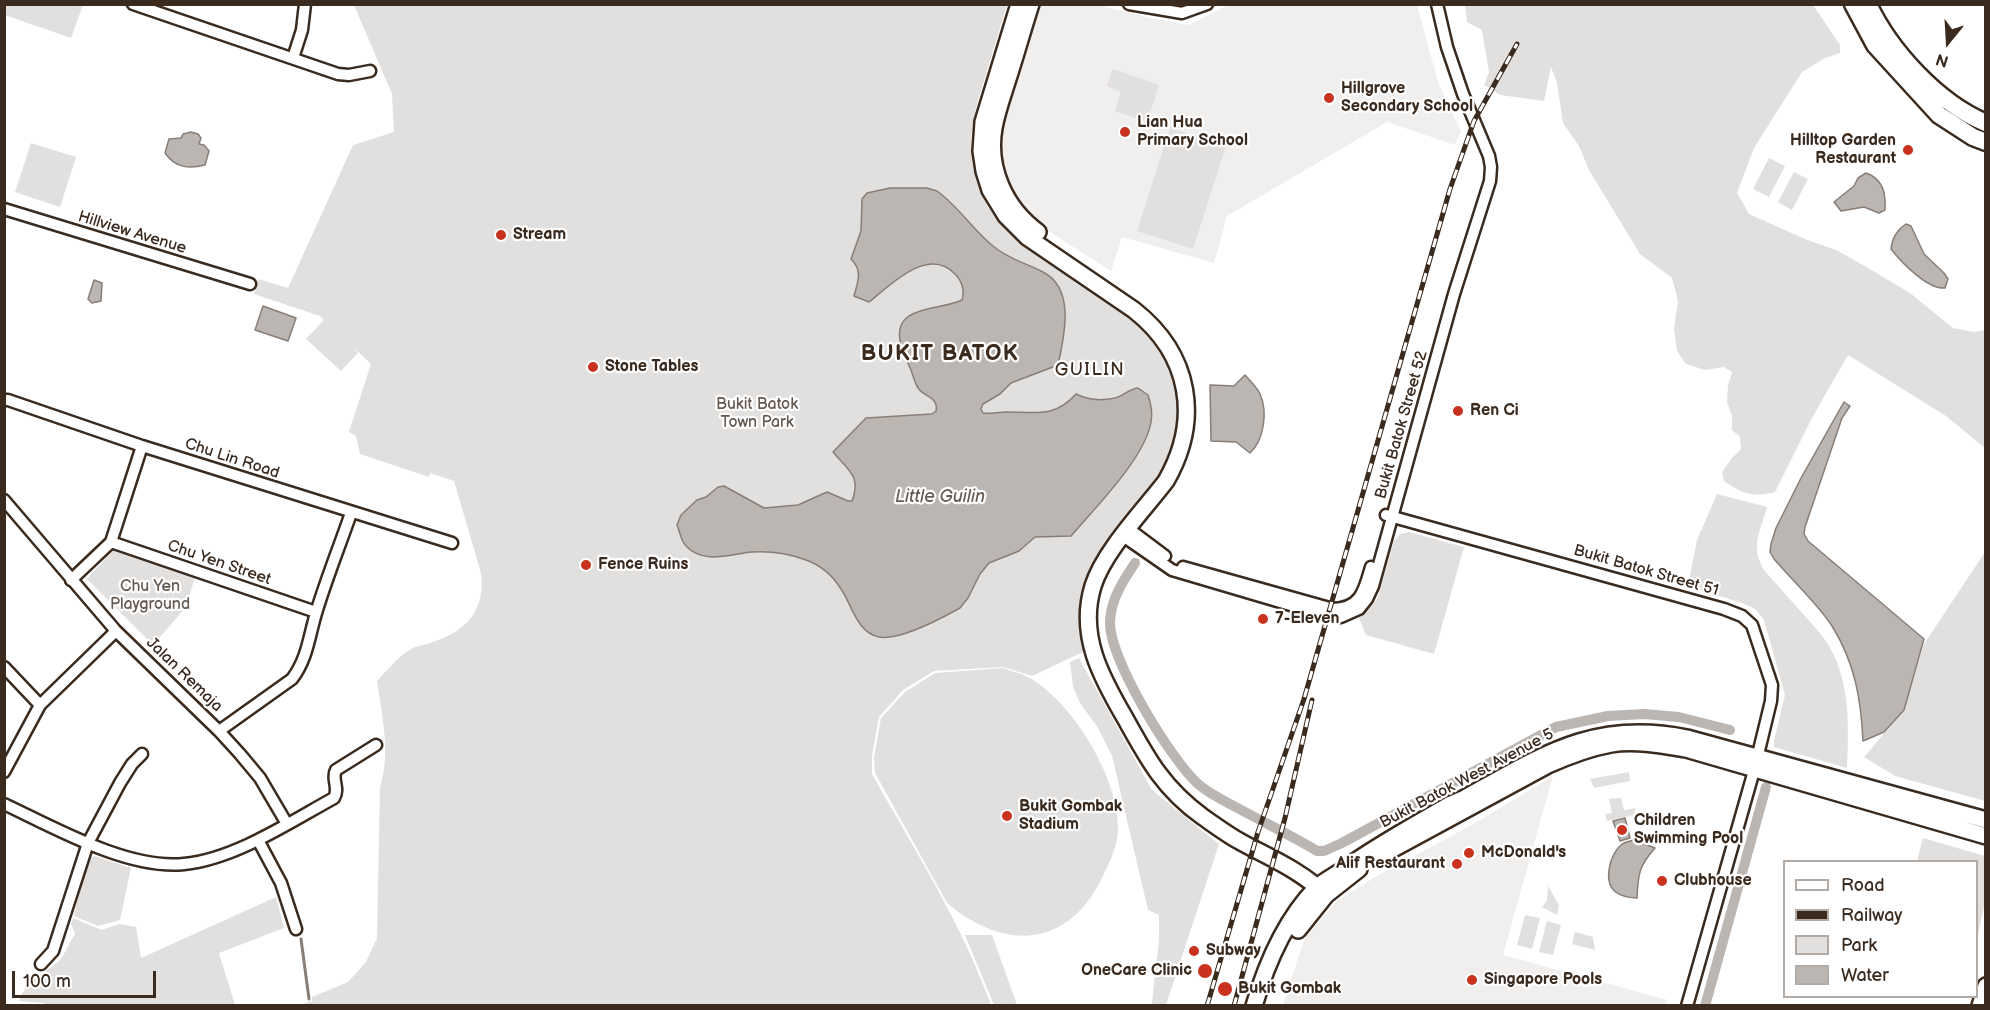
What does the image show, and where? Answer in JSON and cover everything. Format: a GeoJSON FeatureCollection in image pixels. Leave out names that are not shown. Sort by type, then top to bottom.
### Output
{"type":"FeatureCollection","features":[{"type":"Feature","properties":{"kind":"main road"},"geometry":{"type":"LineString","coordinates":[[1853,4],[1875,45],[1939,115],[1973,137],[1986,142]]}},
{"type":"Feature","properties":{"kind":"main road"},"geometry":{"type":"LineString","coordinates":[[1868,4],[1886,35],[1930,86],[1962,112],[1986,123]]}},
{"type":"Feature","properties":{"kind":"street"},"geometry":{"type":"LineString","coordinates":[[133,4],[338,74],[349,75],[370,71]]}},
{"type":"Feature","properties":{"kind":"street"},"geometry":{"type":"LineString","coordinates":[[293,58],[302,30],[305,4]]}},
{"type":"Feature","properties":{"kind":"street"},"geometry":{"type":"LineString","coordinates":[[1019,4],[983,122],[981,152],[990,190],[1006,216],[1027,237],[1150,323],[1169,347],[1184,384],[1187,405],[1185,431],[1179,454],[1166,482],[1129,535]]}},
{"type":"Feature","properties":{"kind":"street"},"geometry":{"type":"LineString","coordinates":[[1030,4],[994,129],[993,154],[1001,188],[1014,210],[1033,228],[1140,303],[1161,321],[1175,339],[1185,358],[1195,390],[1196,414],[1186,458],[1173,484],[1102,564],[1094,584],[1088,612],[1088,633],[1093,652],[1103,680],[1151,765],[1172,790],[1217,827],[1325,889]]}},
{"type":"Feature","properties":{"kind":"street"},"geometry":{"type":"LineString","coordinates":[[1129,4],[1182,14],[1207,4]]}},
{"type":"Feature","properties":{"kind":"street"},"geometry":{"type":"LineString","coordinates":[[1167,4],[1182,7],[1189,4]]}},
{"type":"Feature","properties":{"kind":"street","name":"Bukit Batok Street 52"},"geometry":{"type":"LineString","coordinates":[[1389,515],[1448,292],[1483,180],[1482,158],[1440,48],[1429,4]]}},
{"type":"Feature","properties":{"kind":"street","name":"Bukit Batok Street 52"},"geometry":{"type":"LineString","coordinates":[[1129,535],[1184,567],[1323,607],[1345,608],[1355,604],[1361,596],[1389,515],[1490,181],[1489,156],[1463,94],[1447,47],[1437,4]]}},
{"type":"Feature","properties":{"kind":"street","name":"Hillview Avenue"},"geometry":{"type":"LineString","coordinates":[[4,209],[250,284]]}},
{"type":"Feature","properties":{"kind":"street","name":"Chu Lin Road"},"geometry":{"type":"LineString","coordinates":[[4,400],[8,399],[142,446],[452,543]]}},
{"type":"Feature","properties":{"kind":"street"},"geometry":{"type":"LineString","coordinates":[[71,580],[111,542],[142,446]]}},
{"type":"Feature","properties":{"kind":"street","name":"Jalan Remaja"},"geometry":{"type":"LineString","coordinates":[[4,500],[116,631],[219,731],[260,778],[287,824]]}},
{"type":"Feature","properties":{"kind":"street"},"geometry":{"type":"LineString","coordinates":[[219,731],[292,679],[301,668],[316,612],[351,513]]}},
{"type":"Feature","properties":{"kind":"street","name":"Bukit Batok Street 51"},"geometry":{"type":"LineString","coordinates":[[1389,515],[1700,602],[1742,616],[1752,626],[1772,685],[1770,706],[1687,1005]]}},
{"type":"Feature","properties":{"kind":"street","name":"Chu Yen Street"},"geometry":{"type":"LineString","coordinates":[[111,542],[316,612]]}},
{"type":"Feature","properties":{"kind":"street"},"geometry":{"type":"LineString","coordinates":[[4,772],[40,705],[116,631]]}},
{"type":"Feature","properties":{"kind":"street"},"geometry":{"type":"LineString","coordinates":[[4,667],[40,705]]}},
{"type":"Feature","properties":{"kind":"street","name":"Bukit Batok West Avenue 5"},"geometry":{"type":"LineString","coordinates":[[1254,1005],[1278,944],[1304,902],[1365,864],[1548,765],[1573,754],[1611,744],[1658,744],[1756,762],[1986,820]]}},
{"type":"Feature","properties":{"kind":"street"},"geometry":{"type":"LineString","coordinates":[[4,804],[88,843],[139,861],[163,865],[184,864],[212,859],[258,840],[334,798],[336,790],[333,776],[336,770],[376,745]]}},
{"type":"Feature","properties":{"kind":"street"},"geometry":{"type":"LineString","coordinates":[[41,964],[53,951],[88,843],[120,783],[132,764],[142,754]]}},
{"type":"Feature","properties":{"kind":"street","name":"Bukit Batok West Avenue 5"},"geometry":{"type":"LineString","coordinates":[[1756,762],[1986,836]]}},
{"type":"Feature","properties":{"kind":"street"},"geometry":{"type":"LineString","coordinates":[[258,840],[281,883],[296,929]]}},
{"type":"Feature","properties":{"kind":"street","name":"Bukit Batok West Avenue 5"},"geometry":{"type":"LineString","coordinates":[[1263,1005],[1275,969],[1325,889]]}},
{"type":"Feature","properties":{"kind":"street"},"geometry":{"type":"LineString","coordinates":[[1980,1005],[1986,986]]}},
{"type":"Feature","properties":{"kind":"shaded area"},"geometry":{"type":"Polygon","coordinates":[[[1036,5],[1097,5],[1188,25],[1229,5],[1417,5],[1438,82],[1461,131],[1455,145],[1387,122],[1227,216],[1214,263],[1122,237],[1111,271],[1036,223],[1027,215],[1008,187],[998,151],[1000,127],[1036,5]]]}},
{"type":"Feature","properties":{"kind":"shaded area"},"geometry":{"type":"Polygon","coordinates":[[[1553,776],[1503,955],[1668,1000],[1666,1005],[1283,1005],[1305,937],[1338,900],[1553,776]]]}},
{"type":"Feature","properties":{"kind":"green space"},"geometry":{"type":"Polygon","coordinates":[[[5,4],[83,5],[71,38],[5,15],[5,4]]]}},
{"type":"Feature","properties":{"kind":"green space","name":"Bukit Batok Town Park"},"geometry":{"type":"Polygon","coordinates":[[[354,5],[1007,5],[972,127],[971,145],[980,190],[1002,225],[1034,253],[1107,301],[1140,327],[1165,359],[1178,401],[1179,416],[1174,443],[1163,469],[1083,598],[1080,632],[1083,652],[1032,676],[1003,667],[934,671],[903,690],[879,717],[872,756],[872,774],[952,916],[991,1005],[300,1005],[312,1001],[312,997],[348,982],[366,962],[377,938],[380,787],[385,748],[377,681],[411,649],[445,637],[464,625],[477,608],[482,586],[481,573],[454,481],[430,473],[429,477],[360,454],[356,436],[349,432],[371,364],[353,347],[358,353],[341,371],[306,339],[324,320],[320,316],[254,294],[258,279],[288,288],[353,145],[394,132],[392,94],[354,5]]]}},
{"type":"Feature","properties":{"kind":"green space"},"geometry":{"type":"Polygon","coordinates":[[[1465,5],[1813,5],[1840,45],[1840,53],[1825,58],[1802,72],[1754,148],[1737,193],[1749,214],[1836,250],[1863,265],[1910,293],[1953,328],[1974,332],[1985,330],[1985,448],[1946,416],[1848,355],[1813,416],[1775,492],[1760,495],[1748,494],[1724,481],[1722,472],[1741,449],[1740,437],[1732,430],[1732,416],[1727,402],[1728,385],[1732,372],[1724,367],[1705,370],[1686,364],[1677,351],[1674,329],[1678,301],[1672,278],[1640,254],[1589,170],[1579,146],[1563,123],[1557,83],[1551,67],[1544,101],[1500,95],[1484,85],[1489,72],[1482,30],[1467,22],[1465,5]]]}},
{"type":"Feature","properties":{"kind":"green space"},"geometry":{"type":"Polygon","coordinates":[[[1113,69],[1159,85],[1147,122],[1115,111],[1121,92],[1107,86],[1113,69]]]}},
{"type":"Feature","properties":{"kind":"green space"},"geometry":{"type":"Polygon","coordinates":[[[1170,128],[1226,146],[1193,249],[1137,231],[1170,128]]]}},
{"type":"Feature","properties":{"kind":"green space"},"geometry":{"type":"Polygon","coordinates":[[[31,143],[76,157],[60,207],[15,192],[31,143]]]}},
{"type":"Feature","properties":{"kind":"green space"},"geometry":{"type":"Polygon","coordinates":[[[1769,158],[1785,166],[1769,197],[1753,189],[1769,158]]]}},
{"type":"Feature","properties":{"kind":"green space"},"geometry":{"type":"Polygon","coordinates":[[[1794,172],[1808,179],[1792,210],[1778,202],[1794,172]]]}},
{"type":"Feature","properties":{"kind":"green space"},"geometry":{"type":"Polygon","coordinates":[[[1717,494],[1767,507],[1757,546],[1760,561],[1764,570],[1819,632],[1837,663],[1846,697],[1847,768],[1774,747],[1785,695],[1764,620],[1755,609],[1742,603],[1688,586],[1697,540],[1717,494]]]}},
{"type":"Feature","properties":{"kind":"green space"},"geometry":{"type":"Polygon","coordinates":[[[1409,532],[1464,547],[1434,654],[1366,635],[1359,618],[1378,597],[1394,541],[1400,534],[1409,532]]]}},
{"type":"Feature","properties":{"kind":"green space","name":"Chu Yen Playground"},"geometry":{"type":"Polygon","coordinates":[[[113,550],[195,577],[186,607],[153,645],[87,579],[113,550]]]}},
{"type":"Feature","properties":{"kind":"green space"},"geometry":{"type":"Polygon","coordinates":[[[1985,552],[1985,801],[1895,776],[1864,757],[1904,710],[1924,644],[1985,552]]]}},
{"type":"Feature","properties":{"kind":"green space"},"geometry":{"type":"Polygon","coordinates":[[[1079,658],[1152,790],[1219,844],[1166,1005],[1152,1005],[1159,940],[1159,915],[1148,910],[1112,756],[1073,687],[1070,662],[1079,658]]]}},
{"type":"Feature","properties":{"kind":"green space","name":"Bukit Gombak Stadium"},"geometry":{"type":"Polygon","coordinates":[[[1003,668],[1030,678],[1049,692],[1079,726],[1103,768],[1117,811],[1118,831],[1114,849],[1102,878],[1088,901],[1071,919],[1053,930],[1033,935],[1012,935],[990,929],[969,919],[947,903],[875,773],[874,757],[881,718],[905,692],[935,673],[1003,668]]]}},
{"type":"Feature","properties":{"kind":"green space"},"geometry":{"type":"Polygon","coordinates":[[[1629,772],[1630,781],[1594,788],[1590,779],[1629,772]]]}},
{"type":"Feature","properties":{"kind":"green space"},"geometry":{"type":"Polygon","coordinates":[[[1621,798],[1624,810],[1636,808],[1633,815],[1607,821],[1605,814],[1612,813],[1609,799],[1621,798]]]}},
{"type":"Feature","properties":{"kind":"green space"},"geometry":{"type":"Polygon","coordinates":[[[1923,838],[1985,856],[1985,902],[1978,934],[1978,860],[1917,860],[1923,838]]]}},
{"type":"Feature","properties":{"kind":"green space"},"geometry":{"type":"Polygon","coordinates":[[[95,856],[131,868],[120,920],[98,926],[74,916],[87,859],[95,856]]]}},
{"type":"Feature","properties":{"kind":"green space"},"geometry":{"type":"Polygon","coordinates":[[[1548,886],[1559,905],[1557,915],[1542,907],[1547,901],[1548,886]]]}},
{"type":"Feature","properties":{"kind":"green space"},"geometry":{"type":"Polygon","coordinates":[[[276,897],[284,928],[219,953],[235,1005],[45,1006],[44,1003],[19,1001],[32,980],[62,958],[75,934],[71,924],[73,918],[102,930],[119,924],[136,927],[141,958],[276,897]]]}},
{"type":"Feature","properties":{"kind":"green space"},"geometry":{"type":"Polygon","coordinates":[[[1525,915],[1540,918],[1532,949],[1517,945],[1525,915]]]}},
{"type":"Feature","properties":{"kind":"green space"},"geometry":{"type":"Polygon","coordinates":[[[1547,921],[1561,925],[1553,955],[1539,952],[1547,921]]]}},
{"type":"Feature","properties":{"kind":"green space"},"geometry":{"type":"Polygon","coordinates":[[[1575,932],[1593,937],[1595,950],[1572,944],[1575,932]]]}},
{"type":"Feature","properties":{"kind":"green space"},"geometry":{"type":"Polygon","coordinates":[[[965,935],[992,935],[1017,1005],[994,1005],[965,935]]]}},
{"type":"Feature","properties":{"kind":"water"},"geometry":{"type":"Polygon","coordinates":[[[191,132],[198,134],[201,138],[199,144],[204,145],[209,151],[205,165],[183,166],[173,162],[165,153],[169,139],[181,138],[183,134],[191,132]]]}},
{"type":"Feature","properties":{"kind":"water"},"geometry":{"type":"Polygon","coordinates":[[[1866,173],[1880,183],[1885,198],[1885,210],[1879,213],[1864,207],[1841,211],[1834,202],[1866,173]]]}},
{"type":"Feature","properties":{"kind":"water","name":"Little Guilin"},"geometry":{"type":"Polygon","coordinates":[[[890,188],[927,188],[937,191],[993,246],[1011,258],[1043,272],[1060,290],[1064,302],[1065,328],[1058,365],[1011,383],[1000,394],[983,404],[981,409],[983,413],[1044,412],[1060,407],[1076,394],[1090,399],[1105,399],[1118,397],[1138,388],[1148,395],[1152,415],[1147,436],[1129,467],[1071,536],[1035,537],[1019,551],[989,563],[960,608],[898,636],[879,637],[865,630],[838,584],[811,562],[772,553],[752,552],[718,557],[701,555],[693,552],[684,544],[677,525],[681,515],[697,500],[706,497],[718,487],[724,486],[764,508],[798,505],[827,492],[852,501],[855,492],[854,479],[848,468],[833,452],[866,418],[932,414],[936,411],[933,400],[916,384],[899,335],[903,321],[909,316],[962,300],[963,290],[955,274],[944,266],[933,264],[921,266],[898,278],[869,302],[854,296],[858,272],[851,259],[861,231],[862,199],[867,193],[890,188]]]}},
{"type":"Feature","properties":{"kind":"water"},"geometry":{"type":"Polygon","coordinates":[[[1906,224],[1911,226],[1924,254],[1948,279],[1945,288],[1931,285],[1923,280],[1908,268],[1891,249],[1892,241],[1906,224]]]}},
{"type":"Feature","properties":{"kind":"water"},"geometry":{"type":"Polygon","coordinates":[[[94,280],[102,283],[101,301],[92,303],[88,299],[94,280]]]}},
{"type":"Feature","properties":{"kind":"water"},"geometry":{"type":"Polygon","coordinates":[[[263,306],[296,318],[288,341],[255,330],[263,306]]]}},
{"type":"Feature","properties":{"kind":"water"},"geometry":{"type":"Polygon","coordinates":[[[1245,375],[1259,391],[1264,409],[1259,441],[1250,453],[1236,442],[1211,441],[1210,385],[1234,386],[1245,375]]]}},
{"type":"Feature","properties":{"kind":"water"},"geometry":{"type":"Polygon","coordinates":[[[1844,402],[1850,406],[1842,418],[1804,534],[1808,541],[1924,639],[1904,710],[1884,732],[1863,741],[1861,711],[1855,682],[1840,640],[1820,609],[1770,552],[1776,528],[1844,402]]]}},
{"type":"Feature","properties":{"kind":"water","name":"Children Swimming Pool"},"geometry":{"type":"Polygon","coordinates":[[[1625,818],[1630,838],[1620,841],[1613,821],[1625,818]]]}},
{"type":"Feature","properties":{"kind":"water"},"geometry":{"type":"Polygon","coordinates":[[[1634,840],[1655,848],[1640,871],[1637,898],[1616,892],[1612,888],[1609,877],[1611,861],[1617,850],[1622,844],[1634,840]]]}},
{"type":"Feature","properties":{"kind":"waterway"},"geometry":{"type":"LineString","coordinates":[[1135,563],[1115,598],[1110,621],[1112,637],[1130,682],[1158,731],[1186,772],[1203,788],[1317,851],[1324,851],[1342,843],[1556,727],[1608,716],[1644,714],[1679,717],[1730,730]]}},
{"type":"Feature","properties":{"kind":"waterway"},"geometry":{"type":"LineString","coordinates":[[1705,1006],[1766,787]]}},
{"type":"Feature","properties":{"kind":"waterway"},"geometry":{"type":"LineString","coordinates":[[301,939],[309,999]]}},
{"type":"Feature","properties":{"kind":"railway"},"geometry":{"type":"LineString","coordinates":[[1207,1006],[1258,832],[1304,699],[1450,189],[1474,121],[1517,44]]}},
{"type":"Feature","properties":{"kind":"railway"},"geometry":{"type":"LineString","coordinates":[[1234,1006],[1285,818],[1312,700]]}},
{"type":"Feature","properties":{"kind":"place","name":"Hillgrove Secondary School"},"geometry":{"type":"Point","coordinates":[1329,98]}},
{"type":"Feature","properties":{"kind":"place","name":"Lian Hua Primary School"},"geometry":{"type":"Point","coordinates":[1125,132]}},
{"type":"Feature","properties":{"kind":"place","name":"Hilltop Garden Restaurant"},"geometry":{"type":"Point","coordinates":[1908,150]}},
{"type":"Feature","properties":{"kind":"place","name":"Stream"},"geometry":{"type":"Point","coordinates":[501,235]}},
{"type":"Feature","properties":{"kind":"place","name":"Stone Tables"},"geometry":{"type":"Point","coordinates":[593,367]}},
{"type":"Feature","properties":{"kind":"place","name":"Ren Ci"},"geometry":{"type":"Point","coordinates":[1458,411]}},
{"type":"Feature","properties":{"kind":"place","name":"Fence Ruins"},"geometry":{"type":"Point","coordinates":[586,565]}},
{"type":"Feature","properties":{"kind":"place","name":"7-Eleven"},"geometry":{"type":"Point","coordinates":[1263,619]}},
{"type":"Feature","properties":{"kind":"place","name":"Bukit Gombak Stadium"},"geometry":{"type":"Point","coordinates":[1007,816]}},
{"type":"Feature","properties":{"kind":"place","name":"Children Swimming Pool"},"geometry":{"type":"Point","coordinates":[1622,830]}},
{"type":"Feature","properties":{"kind":"place","name":"McDonald's"},"geometry":{"type":"Point","coordinates":[1469,853]}},
{"type":"Feature","properties":{"kind":"place","name":"Alif Restaurant"},"geometry":{"type":"Point","coordinates":[1457,864]}},
{"type":"Feature","properties":{"kind":"place","name":"Clubhouse"},"geometry":{"type":"Point","coordinates":[1662,881]}},
{"type":"Feature","properties":{"kind":"place","name":"Subway"},"geometry":{"type":"Point","coordinates":[1194,951]}},
{"type":"Feature","properties":{"kind":"place","name":"OneCare Clinic"},"geometry":{"type":"Point","coordinates":[1205,971]}},
{"type":"Feature","properties":{"kind":"place","name":"Singapore Pools"},"geometry":{"type":"Point","coordinates":[1472,980]}},
{"type":"Feature","properties":{"kind":"place","name":"Bukit Gombak"},"geometry":{"type":"Point","coordinates":[1225,989]}},
{"type":"Feature","properties":{"kind":"district","name":"BUKIT BATOK"},"geometry":{"type":"Point","coordinates":[940,354]}},
{"type":"Feature","properties":{"kind":"district","name":"GUILIN"},"geometry":{"type":"Point","coordinates":[1090,370]}}]}
